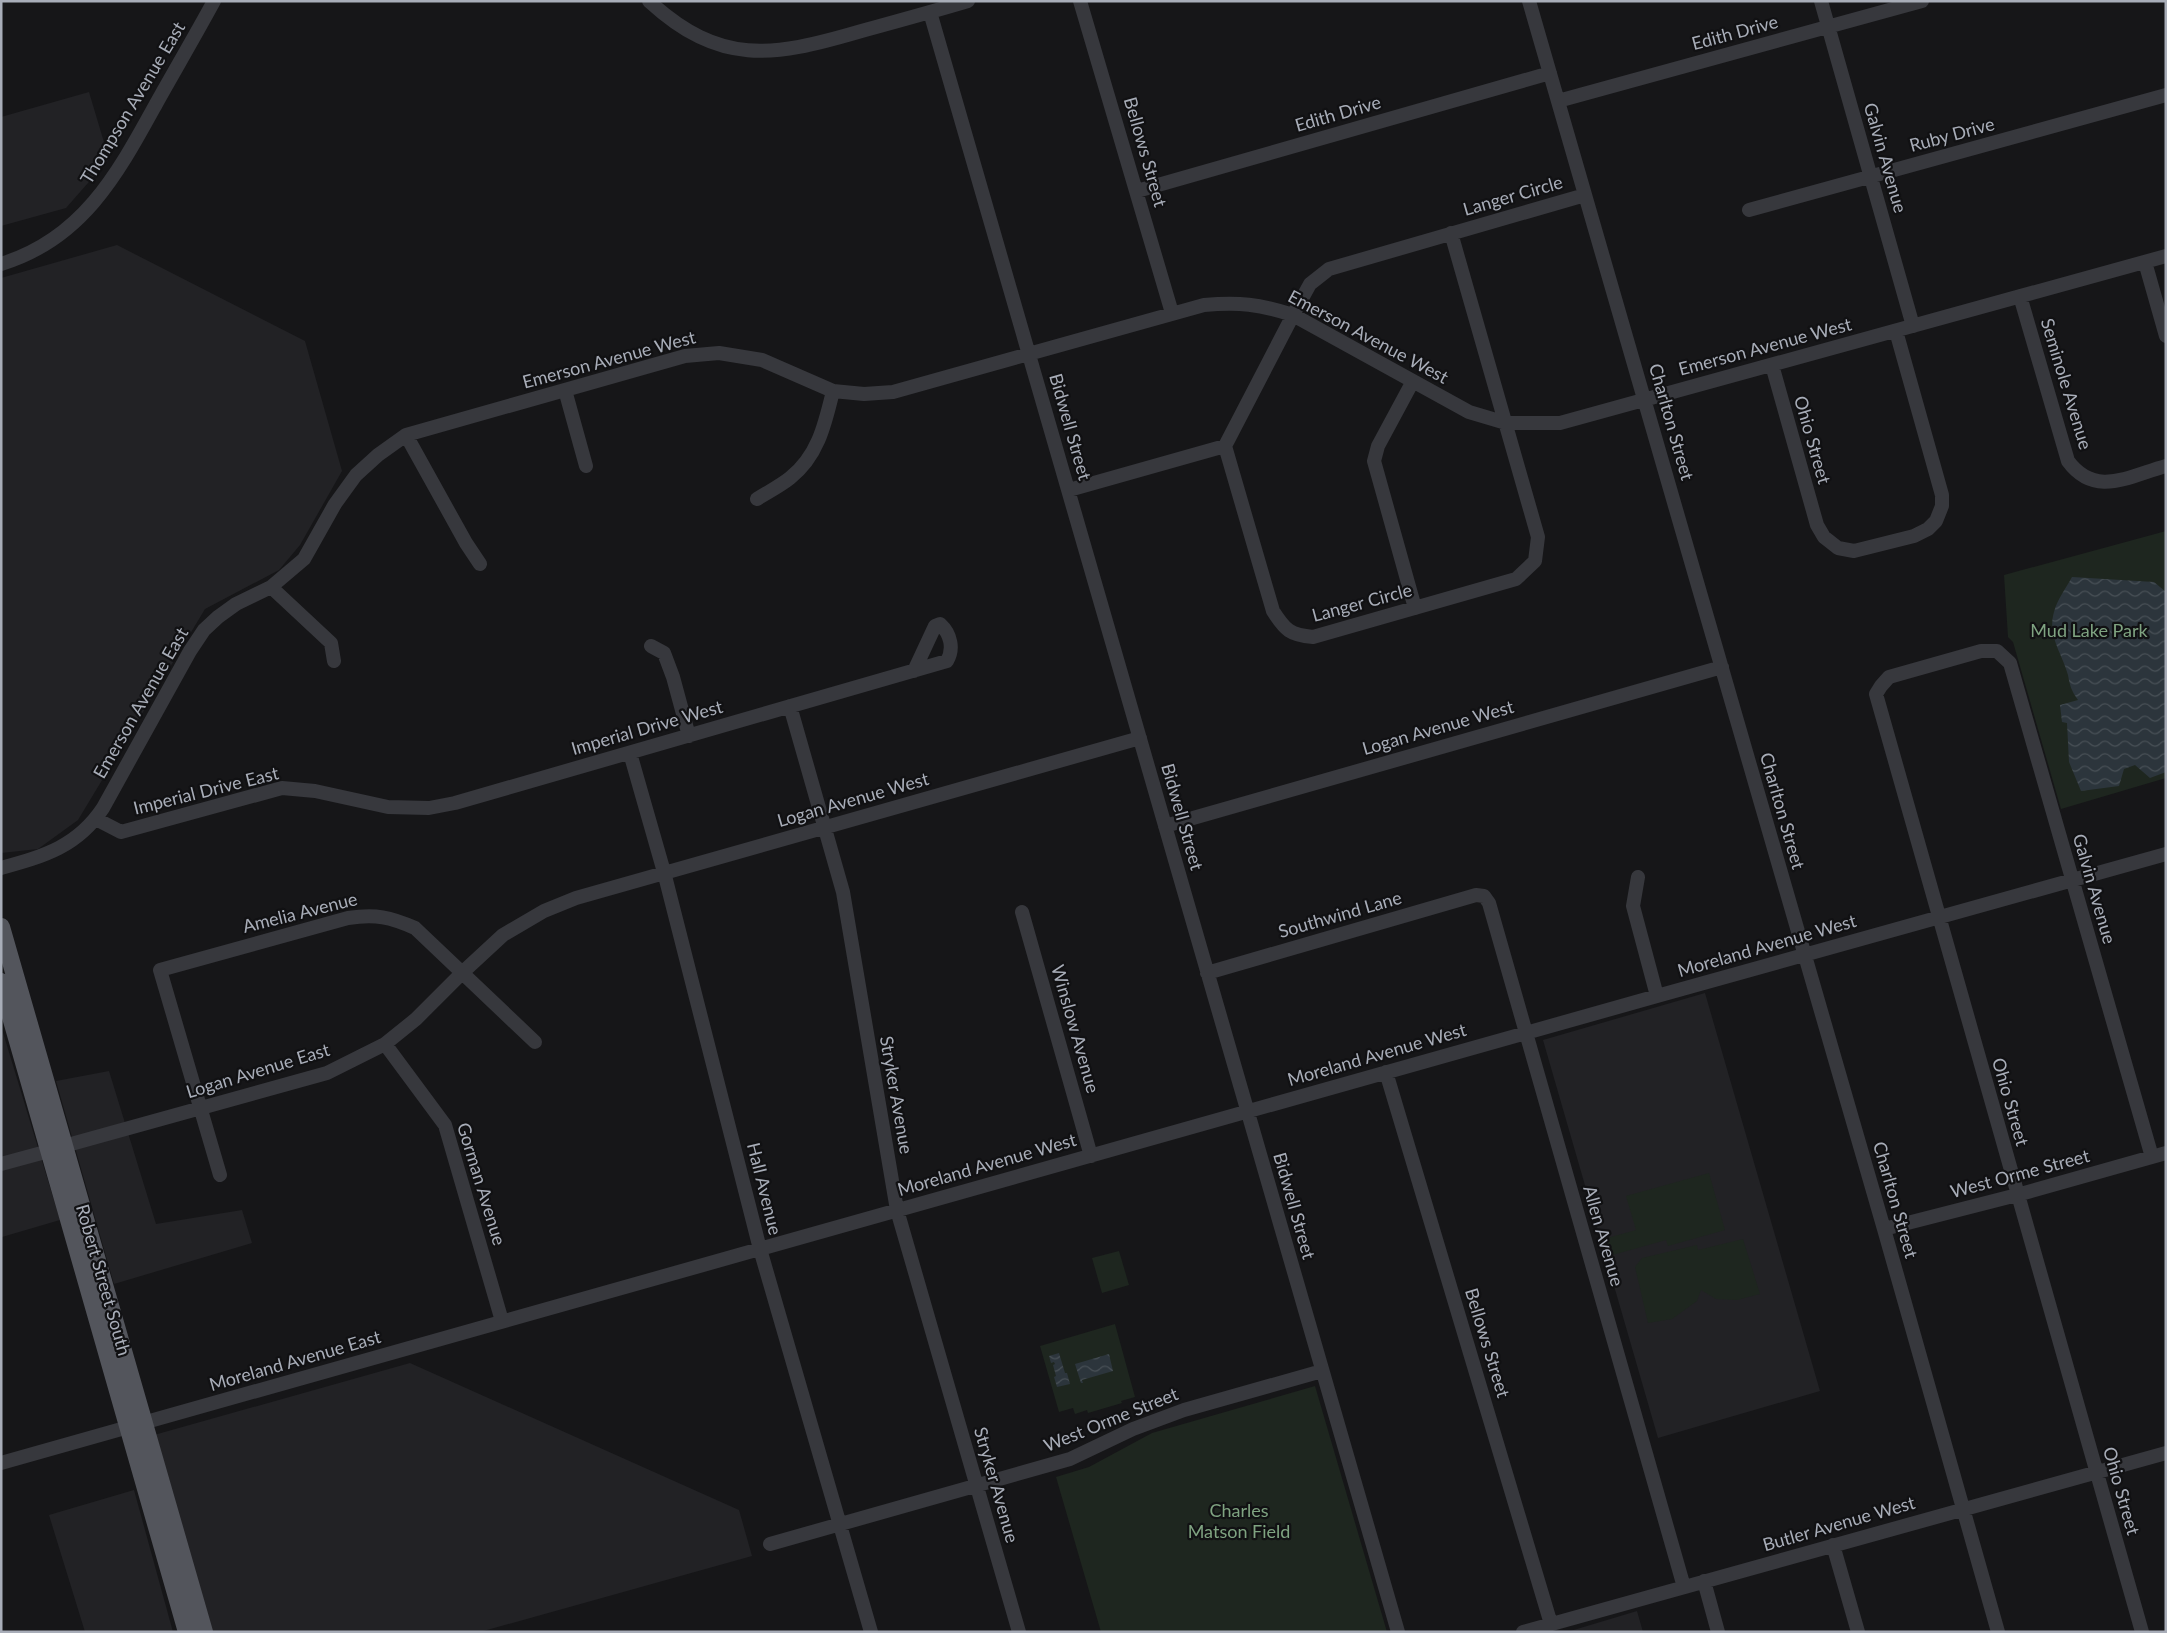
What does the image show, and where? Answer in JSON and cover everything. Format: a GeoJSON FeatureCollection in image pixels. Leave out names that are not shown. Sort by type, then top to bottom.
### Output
{"type":"FeatureCollection","features":[{"type":"Feature","properties":{"kind":"main road","name":"Robert Street South"},"geometry":{"type":"LineString","coordinates":[[1,927],[57,1148],[136,1424],[204,1632]]}},
{"type":"Feature","properties":{"kind":"main road"},"geometry":{"type":"LineString","coordinates":[[1,982],[42,1127],[57,1148]]}},
{"type":"Feature","properties":{"kind":"main road","name":"Robert Street South"},"geometry":{"type":"LineString","coordinates":[[57,1148],[74,1181],[187,1632]]}},
{"type":"Feature","properties":{"kind":"street","name":"Thompson Avenue East"},"geometry":{"type":"LineString","coordinates":[[1,264],[39,247],[72,224],[97,200],[120,168],[214,1]]}},
{"type":"Feature","properties":{"kind":"street"},"geometry":{"type":"LineString","coordinates":[[649,1],[674,22],[704,40],[743,50],[767,51],[806,47],[968,1]]}},
{"type":"Feature","properties":{"kind":"street","name":"Bellows Street"},"geometry":{"type":"LineString","coordinates":[[1080,1],[1172,313]]}},
{"type":"Feature","properties":{"kind":"street","name":"Charlton Street"},"geometry":{"type":"LineString","coordinates":[[1529,1],[1884,1229],[1998,1632]]}},
{"type":"Feature","properties":{"kind":"street","name":"Galvin Avenue"},"geometry":{"type":"LineString","coordinates":[[1820,1],[1913,326]]}},
{"type":"Feature","properties":{"kind":"street","name":"Edith Drive"},"geometry":{"type":"LineString","coordinates":[[1558,101],[1922,1]]}},
{"type":"Feature","properties":{"kind":"street","name":"Bidwell Street"},"geometry":{"type":"LineString","coordinates":[[930,12],[1398,1632]]}},
{"type":"Feature","properties":{"kind":"street","name":"Edith Drive"},"geometry":{"type":"LineString","coordinates":[[1137,191],[1550,73]]}},
{"type":"Feature","properties":{"kind":"street","name":"Ruby Drive"},"geometry":{"type":"LineString","coordinates":[[1749,210],[2166,95]]}},
{"type":"Feature","properties":{"kind":"street","name":"Langer Circle"},"geometry":{"type":"LineString","coordinates":[[1451,233],[1538,537],[1535,561],[1516,579],[1313,637],[1298,635],[1284,628],[1273,611],[1225,446],[1292,315],[1310,284],[1330,269],[1451,233],[1585,195]]}},
{"type":"Feature","properties":{"kind":"street","name":"Emerson Avenue West"},"geometry":{"type":"LineString","coordinates":[[406,435],[685,356],[719,353],[762,360],[833,390],[864,394],[893,392],[1172,313],[1204,305],[1233,302],[1263,305],[1292,315],[1469,412],[1506,423],[1560,423],[2166,256]]}},
{"type":"Feature","properties":{"kind":"street"},"geometry":{"type":"LineString","coordinates":[[2145,262],[2166,336]]}},
{"type":"Feature","properties":{"kind":"street","name":"Seminole Avenue"},"geometry":{"type":"LineString","coordinates":[[2020,296],[2068,461],[2076,472],[2087,480],[2099,483],[2166,466]]}},
{"type":"Feature","properties":{"kind":"street","name":"Ohio Street"},"geometry":{"type":"LineString","coordinates":[[1772,365],[1817,524],[1824,537],[1838,548],[1854,551],[1914,536],[1936,521],[1942,495],[1896,331]]}},
{"type":"Feature","properties":{"kind":"street"},"geometry":{"type":"LineString","coordinates":[[1413,381],[1378,446],[1374,461],[1415,608]]}},
{"type":"Feature","properties":{"kind":"street"},"geometry":{"type":"LineString","coordinates":[[565,390],[586,466]]}},
{"type":"Feature","properties":{"kind":"street"},"geometry":{"type":"LineString","coordinates":[[758,499],[790,478],[810,458],[822,433],[833,390]]}},
{"type":"Feature","properties":{"kind":"street"},"geometry":{"type":"LineString","coordinates":[[406,435],[466,543],[480,564]]}},
{"type":"Feature","properties":{"kind":"street","name":"Emerson Avenue East"},"geometry":{"type":"LineString","coordinates":[[1,868],[42,856],[58,849],[71,842],[96,819],[190,651],[204,630],[236,604],[270,587],[304,559],[335,504],[356,475],[378,455],[406,435]]}},
{"type":"Feature","properties":{"kind":"street"},"geometry":{"type":"LineString","coordinates":[[1068,490],[1225,446]]}},
{"type":"Feature","properties":{"kind":"street"},"geometry":{"type":"LineString","coordinates":[[270,587],[331,643],[334,662]]}},
{"type":"Feature","properties":{"kind":"street"},"geometry":{"type":"LineString","coordinates":[[651,646],[664,653],[673,677],[689,736]]}},
{"type":"Feature","properties":{"kind":"street","name":"Galvin Avenue"},"geometry":{"type":"LineString","coordinates":[[1981,652],[1998,651],[2010,663],[2152,1157]]}},
{"type":"Feature","properties":{"kind":"street","name":"Ohio Street"},"geometry":{"type":"LineString","coordinates":[[1981,652],[1890,677],[1876,694],[2142,1632]]}},
{"type":"Feature","properties":{"kind":"street","name":"Logan Avenue West"},"geometry":{"type":"LineString","coordinates":[[1165,826],[1722,667]]}},
{"type":"Feature","properties":{"kind":"street","name":"Imperial Drive West"},"geometry":{"type":"LineString","coordinates":[[388,806],[429,808],[455,803],[914,671]]}},
{"type":"Feature","properties":{"kind":"street","name":"Stryker Avenue"},"geometry":{"type":"LineString","coordinates":[[790,706],[843,892],[897,1210],[1019,1632]]}},
{"type":"Feature","properties":{"kind":"street","name":"Logan Avenue West"},"geometry":{"type":"LineString","coordinates":[[463,972],[503,935],[544,911],[576,898],[1140,738]]}},
{"type":"Feature","properties":{"kind":"street","name":"Hall Avenue"},"geometry":{"type":"LineString","coordinates":[[630,752],[664,872],[760,1248],[871,1632]]}},
{"type":"Feature","properties":{"kind":"street","name":"Imperial Drive East"},"geometry":{"type":"LineString","coordinates":[[96,819],[121,832],[282,788],[315,791],[388,806]]}},
{"type":"Feature","properties":{"kind":"street","name":"Moreland Avenue West"},"geometry":{"type":"LineString","coordinates":[[599,1294],[2166,854]]}},
{"type":"Feature","properties":{"kind":"street"},"geometry":{"type":"LineString","coordinates":[[1638,877],[1634,906],[1657,996]]}},
{"type":"Feature","properties":{"kind":"street","name":"Southwind Lane"},"geometry":{"type":"LineString","coordinates":[[1207,973],[1476,895],[1484,896]]}},
{"type":"Feature","properties":{"kind":"street","name":"Allen Avenue"},"geometry":{"type":"LineString","coordinates":[[1484,896],[1489,903],[1684,1587]]}},
{"type":"Feature","properties":{"kind":"street","name":"Winslow Avenue"},"geometry":{"type":"LineString","coordinates":[[1022,912],[1091,1156]]}},
{"type":"Feature","properties":{"kind":"street","name":"Amelia Avenue"},"geometry":{"type":"LineString","coordinates":[[200,1108],[160,970],[348,918],[370,914],[394,918],[415,928],[535,1042]]}},
{"type":"Feature","properties":{"kind":"street","name":"Logan Avenue East"},"geometry":{"type":"LineString","coordinates":[[1,1164],[327,1073],[385,1044],[416,1019],[463,972]]}},
{"type":"Feature","properties":{"kind":"street","name":"Gorman Avenue"},"geometry":{"type":"LineString","coordinates":[[385,1044],[445,1125],[502,1321]]}},
{"type":"Feature","properties":{"kind":"street","name":"Bellows Street"},"geometry":{"type":"LineString","coordinates":[[1386,1072],[1551,1624]]}},
{"type":"Feature","properties":{"kind":"street"},"geometry":{"type":"LineString","coordinates":[[200,1108],[220,1175]]}},
{"type":"Feature","properties":{"kind":"street","name":"West Orme Street"},"geometry":{"type":"LineString","coordinates":[[1884,1229],[2017,1195],[2166,1153]]}},
{"type":"Feature","properties":{"kind":"street","name":"Moreland Avenue East"},"geometry":{"type":"LineString","coordinates":[[1,1463],[599,1294]]}},
{"type":"Feature","properties":{"kind":"street","name":"West Orme Street"},"geometry":{"type":"LineString","coordinates":[[770,1544],[1070,1459],[1133,1429],[1184,1410],[1322,1371]]}},
{"type":"Feature","properties":{"kind":"street","name":"Butler Avenue West"},"geometry":{"type":"LineString","coordinates":[[1523,1632],[2166,1453]]}},
{"type":"Feature","properties":{"kind":"street"},"geometry":{"type":"LineString","coordinates":[[1833,1545],[1858,1632]]}},
{"type":"Feature","properties":{"kind":"street"},"geometry":{"type":"LineString","coordinates":[[1704,1581],[1718,1632]]}},
{"type":"Feature","properties":{"kind":"shaded area"},"geometry":{"type":"Polygon","coordinates":[[[89,92],[109,159],[66,208],[1,226],[1,117],[89,92]]]}},
{"type":"Feature","properties":{"kind":"shaded area"},"geometry":{"type":"Polygon","coordinates":[[[117,245],[305,341],[342,471],[300,545],[279,570],[205,609],[78,820],[38,849],[1,853],[1,278],[117,245]]]}},
{"type":"Feature","properties":{"kind":"shaded area"},"geometry":{"type":"Polygon","coordinates":[[[1705,993],[1820,1391],[1658,1438],[1543,1040],[1705,993]]]}},
{"type":"Feature","properties":{"kind":"shaded area"},"geometry":{"type":"Polygon","coordinates":[[[1,1026],[60,1220],[2,1237],[1,1233],[1,1026]]]}},
{"type":"Feature","properties":{"kind":"shaded area"},"geometry":{"type":"Polygon","coordinates":[[[109,1071],[156,1224],[242,1210],[252,1243],[114,1284],[56,1081],[109,1071]]]}},
{"type":"Feature","properties":{"kind":"shaded area"},"geometry":{"type":"Polygon","coordinates":[[[410,1363],[739,1510],[752,1556],[480,1632],[210,1632],[154,1435],[410,1363]]]}},
{"type":"Feature","properties":{"kind":"shaded area"},"geometry":{"type":"Polygon","coordinates":[[[134,1490],[173,1632],[85,1632],[49,1515],[134,1490]]]}},
{"type":"Feature","properties":{"kind":"shaded area"},"geometry":{"type":"Polygon","coordinates":[[[1637,1611],[1643,1632],[1567,1632],[1637,1611]]]}},
{"type":"Feature","properties":{"kind":"green space","name":"Mud Lake Park"},"geometry":{"type":"Polygon","coordinates":[[[2166,531],[2166,778],[2061,809],[2013,642],[2008,637],[2004,575],[2166,531]]]}},
{"type":"Feature","properties":{"kind":"green space"},"geometry":{"type":"Polygon","coordinates":[[[1709,1173],[1725,1230],[1668,1246],[1666,1240],[1609,1256],[1604,1239],[1636,1230],[1626,1196],[1709,1173]]]}},
{"type":"Feature","properties":{"kind":"green space"},"geometry":{"type":"Polygon","coordinates":[[[1743,1239],[1760,1294],[1737,1300],[1716,1299],[1701,1290],[1697,1301],[1672,1319],[1648,1323],[1635,1267],[1642,1258],[1697,1245],[1698,1250],[1743,1239]]]}},
{"type":"Feature","properties":{"kind":"green space"},"geometry":{"type":"Polygon","coordinates":[[[1119,1251],[1129,1285],[1102,1293],[1092,1258],[1119,1251]]]}},
{"type":"Feature","properties":{"kind":"green space"},"geometry":{"type":"Polygon","coordinates":[[[1115,1324],[1135,1397],[1088,1413],[1087,1410],[1075,1414],[1073,1408],[1059,1412],[1040,1346],[1115,1324]]]}},
{"type":"Feature","properties":{"kind":"green space","name":"Charles Matson Field"},"geometry":{"type":"Polygon","coordinates":[[[1315,1386],[1387,1632],[1101,1632],[1056,1477],[1089,1467],[1152,1433],[1315,1386]]]}},
{"type":"Feature","properties":{"kind":"water"},"geometry":{"type":"Polygon","coordinates":[[[2072,577],[2154,582],[2166,592],[2166,772],[2150,778],[2135,765],[2124,769],[2119,786],[2081,791],[2069,762],[2067,723],[2062,722],[2060,705],[2078,700],[2071,688],[2052,629],[2055,608],[2072,577]]]}},
{"type":"Feature","properties":{"kind":"water"},"geometry":{"type":"Polygon","coordinates":[[[1059,1353],[1070,1384],[1057,1387],[1054,1377],[1056,1376],[1053,1365],[1055,1364],[1054,1362],[1051,1363],[1049,1356],[1059,1353]]]}},
{"type":"Feature","properties":{"kind":"water"},"geometry":{"type":"Polygon","coordinates":[[[1109,1354],[1113,1371],[1082,1380],[1083,1383],[1081,1383],[1075,1364],[1109,1354]]]}}]}
